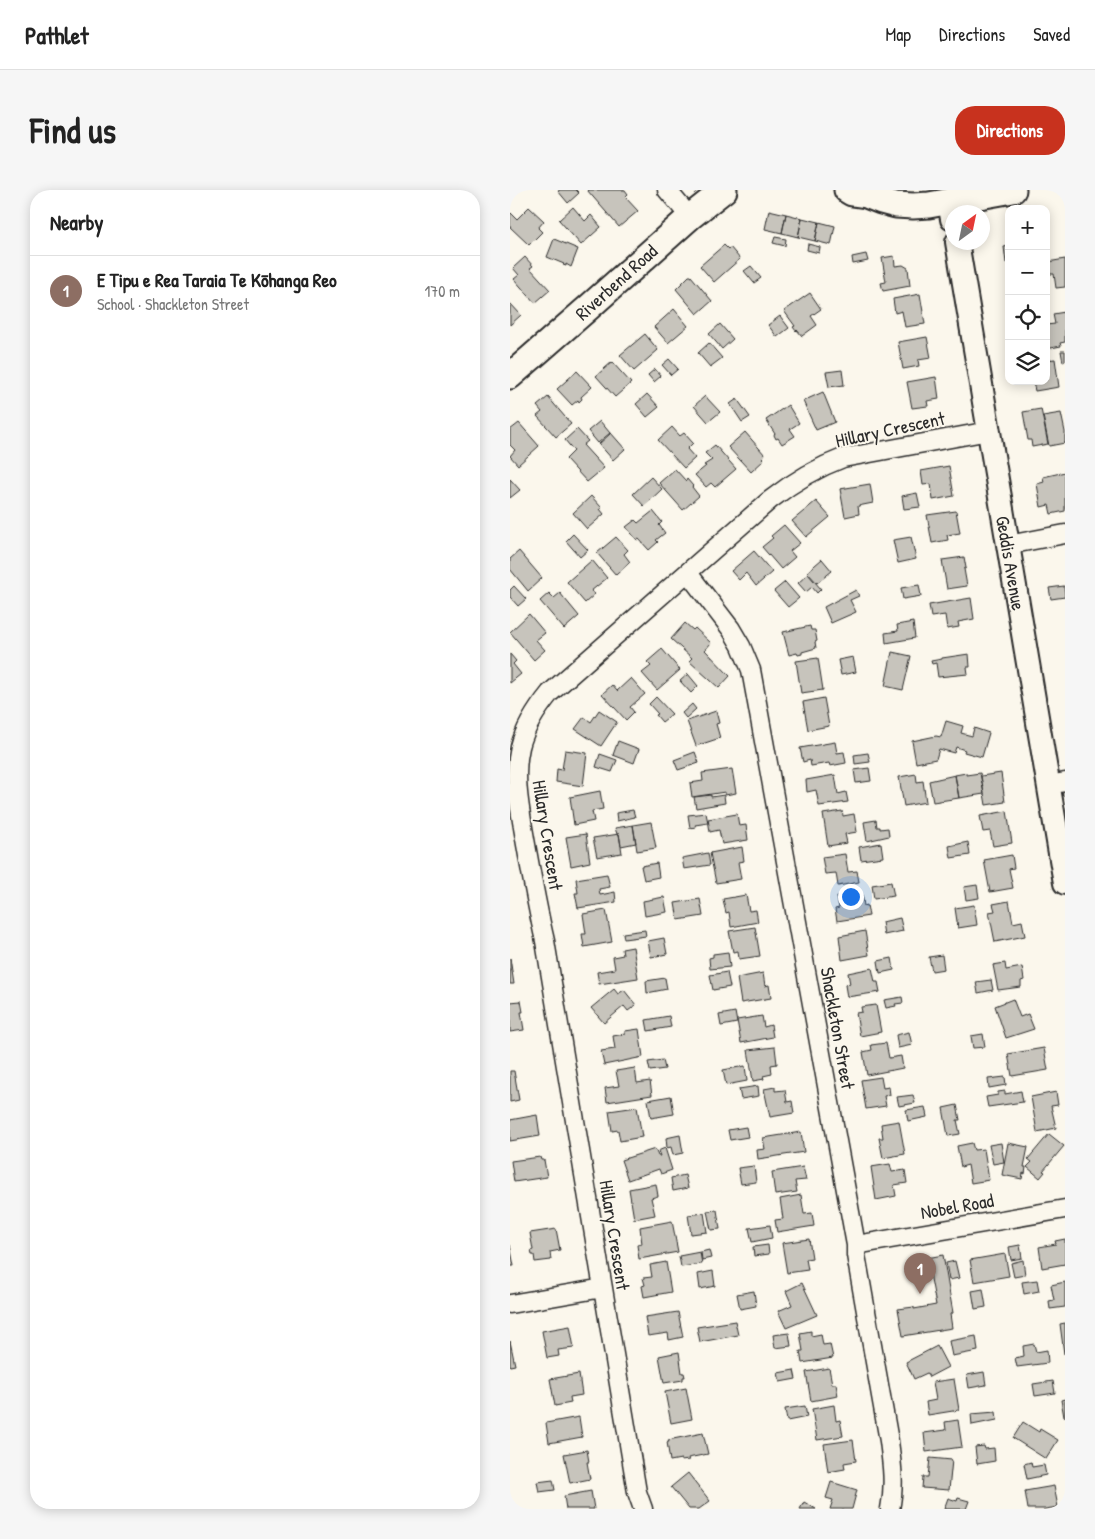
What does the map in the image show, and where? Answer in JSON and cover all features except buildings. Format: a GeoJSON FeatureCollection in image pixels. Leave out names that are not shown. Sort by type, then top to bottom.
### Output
{"type":"FeatureCollection","features":[{"type":"Feature","properties":{"kind":"main road","name":"Riverbend Road"},"geometry":{"type":"LineString","coordinates":[[510,376],[690,217],[724,190]]}},
{"type":"Feature","properties":{"kind":"main road"},"geometry":{"type":"LineString","coordinates":[[966,205],[1013,190]]}},
{"type":"Feature","properties":{"kind":"main road"},"geometry":{"type":"LineString","coordinates":[[859,192],[896,205],[929,205],[945,209]]}},
{"type":"Feature","properties":{"kind":"street"},"geometry":{"type":"LineString","coordinates":[[667,190],[690,217]]}},
{"type":"Feature","properties":{"kind":"street","name":"Geddis Avenue"},"geometry":{"type":"LineString","coordinates":[[958,250],[1008,545],[1057,784],[1065,883]]}},
{"type":"Feature","properties":{"kind":"street","name":"Hillary Crescent"},"geometry":{"type":"LineString","coordinates":[[643,1509],[637,1492],[545,941],[527,849],[517,785],[517,763],[520,745],[535,712],[550,694],[786,487],[823,466],[843,458],[989,431]]}},
{"type":"Feature","properties":{"kind":"street"},"geometry":{"type":"LineString","coordinates":[[1008,545],[1065,534]]}},
{"type":"Feature","properties":{"kind":"street","name":"Shackleton Street"},"geometry":{"type":"LineString","coordinates":[[688,573],[731,629],[741,646],[751,670],[856,1245],[856,1255],[893,1469],[893,1495],[890,1509]]}},
{"type":"Feature","properties":{"kind":"street","name":"Nobel Road"},"geometry":{"type":"LineString","coordinates":[[856,1245],[1065,1209]]}},
{"type":"Feature","properties":{"kind":"street"},"geometry":{"type":"LineString","coordinates":[[510,1304],[603,1288]]}},
{"type":"Feature","properties":{"kind":"place","name":"E Tipu e Rea Taraia Te Kōhanga Reo"},"geometry":{"type":"Point","coordinates":[920,1294]}}]}
